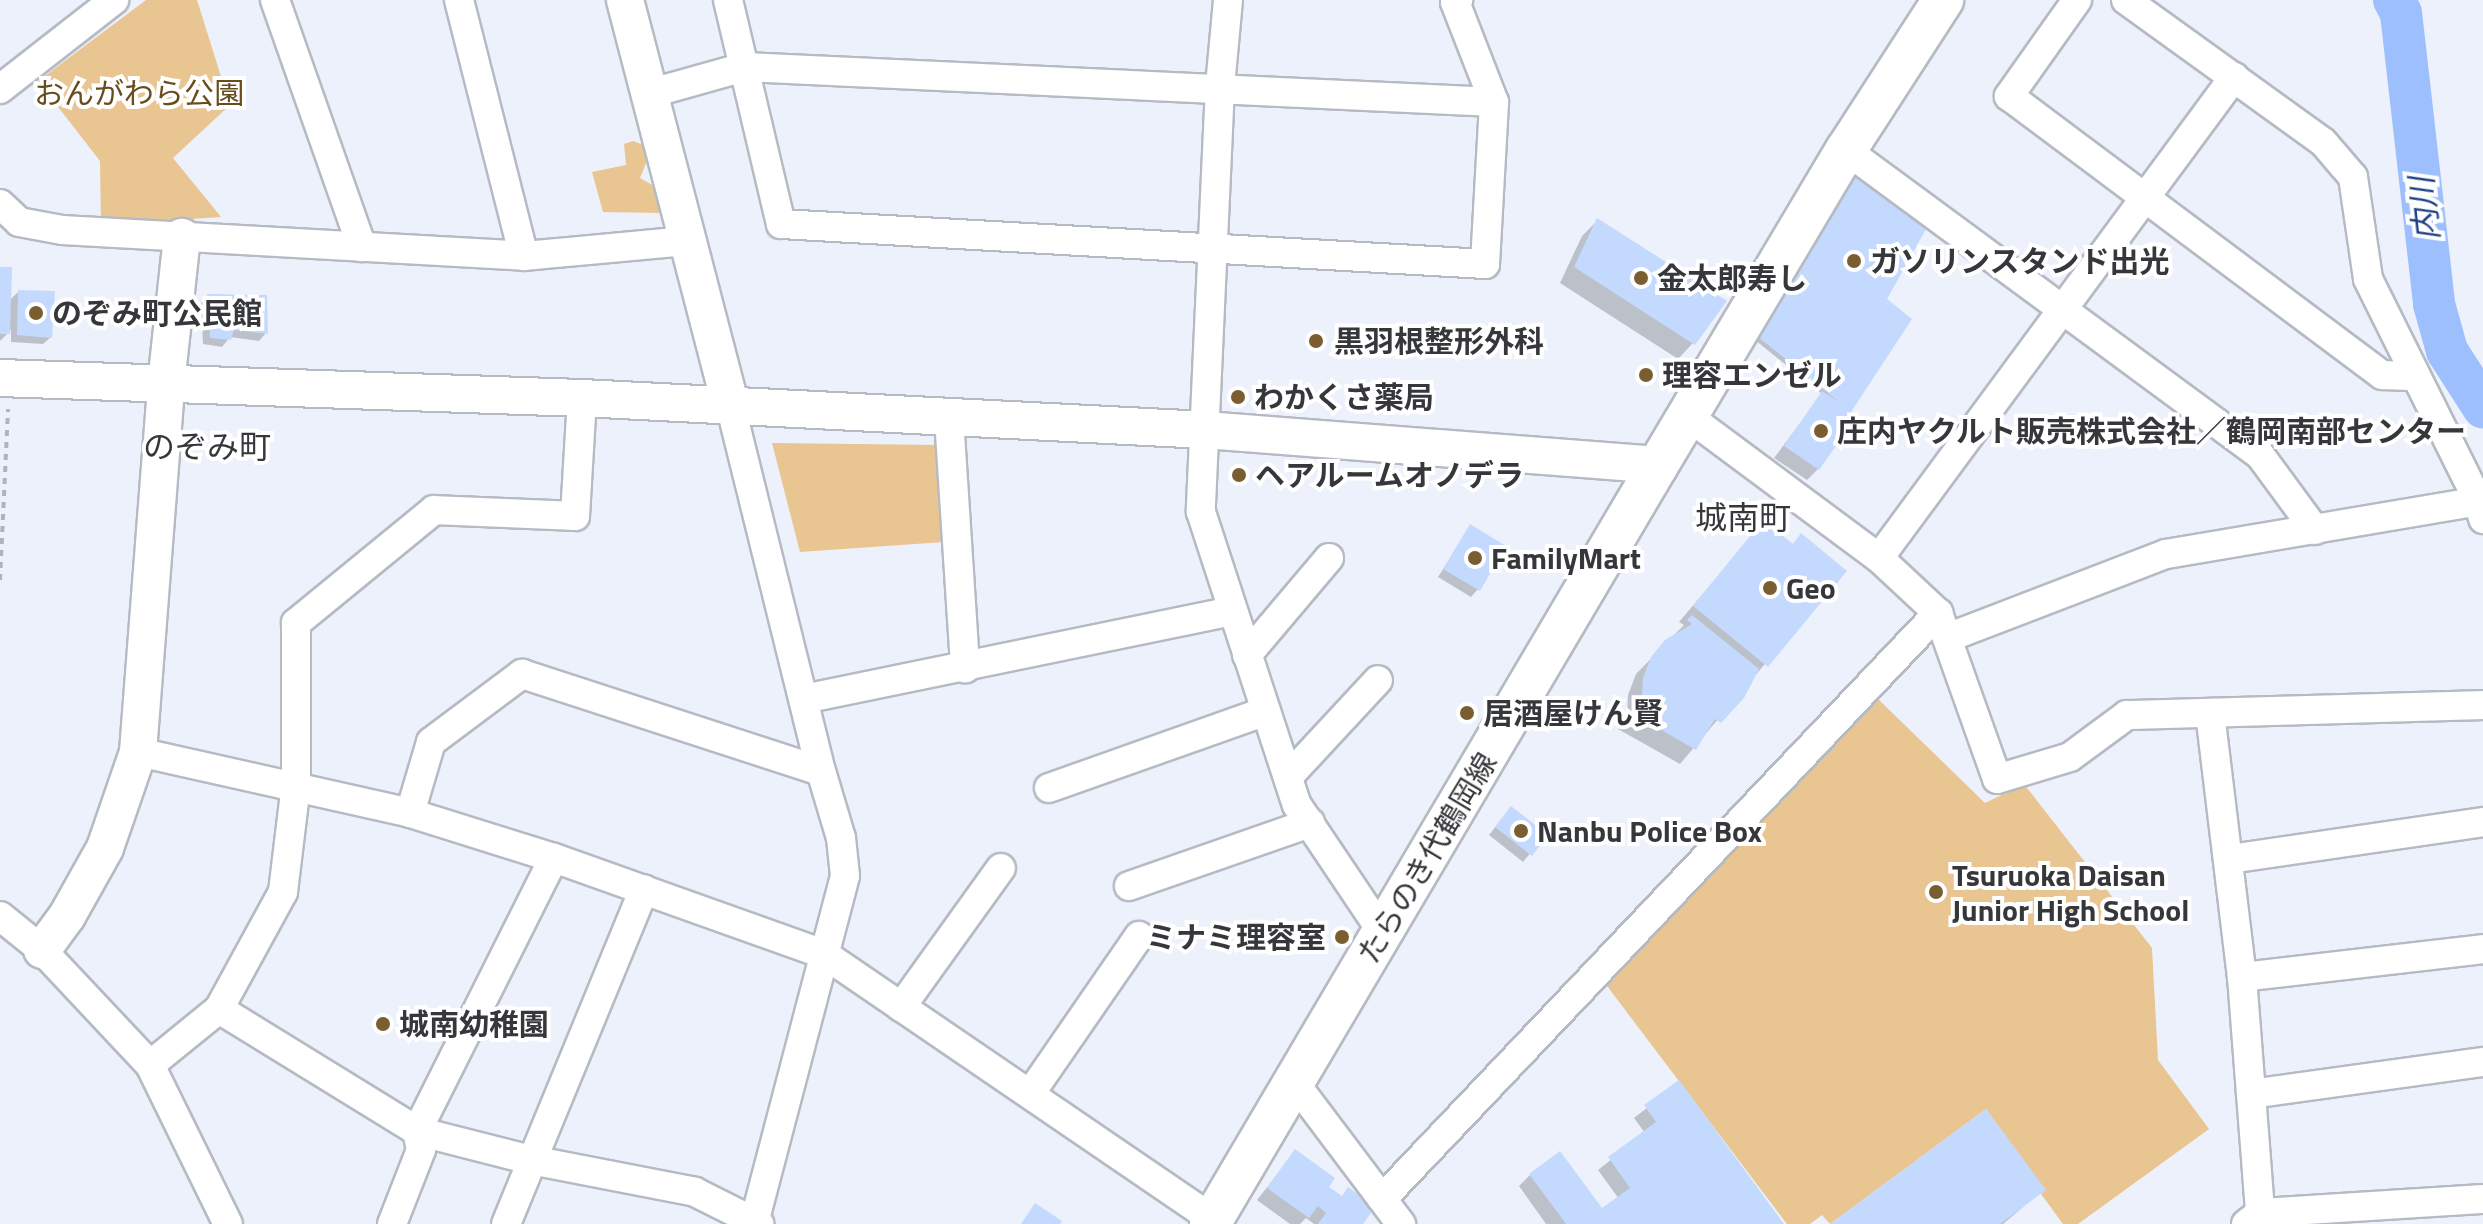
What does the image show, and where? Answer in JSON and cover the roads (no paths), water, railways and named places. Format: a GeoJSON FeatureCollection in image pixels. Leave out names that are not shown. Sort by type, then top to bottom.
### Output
{"type":"FeatureCollection","features":[{"type":"Feature","properties":{"kind":"main road","name":"たらのき代鶴岡線"},"geometry":{"type":"LineString","coordinates":[[1212,1222],[1846,150],[1943,0]]}},
{"type":"Feature","properties":{"kind":"street"},"geometry":{"type":"LineString","coordinates":[[0,89],[114,0]]}},
{"type":"Feature","properties":{"kind":"street"},"geometry":{"type":"LineString","coordinates":[[275,0],[362,247]]}},
{"type":"Feature","properties":{"kind":"street"},"geometry":{"type":"LineString","coordinates":[[459,0],[524,256]]}},
{"type":"Feature","properties":{"kind":"street"},"geometry":{"type":"LineString","coordinates":[[219,1009],[417,1131],[531,1160],[695,1192],[756,1223],[845,876],[841,838],[821,771],[625,0]]}},
{"type":"Feature","properties":{"kind":"street"},"geometry":{"type":"LineString","coordinates":[[728,0],[781,224],[1485,264],[1494,102],[1455,1]]}},
{"type":"Feature","properties":{"kind":"street"},"geometry":{"type":"LineString","coordinates":[[1228,0],[1220,86],[1201,512],[1297,805],[1383,933]]}},
{"type":"Feature","properties":{"kind":"street"},"geometry":{"type":"LineString","coordinates":[[2077,0],[2009,96],[2382,375],[2416,376]]}},
{"type":"Feature","properties":{"kind":"street"},"geometry":{"type":"LineString","coordinates":[[1382,1199],[1943,625],[2166,554],[2315,530],[2480,510],[2368,279],[2353,177],[2323,142],[2126,0]]}},
{"type":"Feature","properties":{"kind":"street"},"geometry":{"type":"LineString","coordinates":[[648,94],[745,67],[1220,86],[1494,102]]}},
{"type":"Feature","properties":{"kind":"street"},"geometry":{"type":"LineString","coordinates":[[1879,558],[2234,77]]}},
{"type":"Feature","properties":{"kind":"street"},"geometry":{"type":"LineString","coordinates":[[1846,150],[2260,455],[2315,530]]}},
{"type":"Feature","properties":{"kind":"street"},"geometry":{"type":"LineString","coordinates":[[0,204],[19,222],[39,227],[524,256],[686,241]]}},
{"type":"Feature","properties":{"kind":"street"},"geometry":{"type":"LineString","coordinates":[[42,950],[67,916],[105,848],[138,752],[166,384],[182,237]]}},
{"type":"Feature","properties":{"kind":"street"},"geometry":{"type":"LineString","coordinates":[[5,378],[582,398],[1205,430],[1658,465]]}},
{"type":"Feature","properties":{"kind":"street"},"geometry":{"type":"LineString","coordinates":[[150,1065],[219,1009],[283,892],[296,785],[296,623],[434,510],[575,516],[582,398]]}},
{"type":"Feature","properties":{"kind":"street"},"geometry":{"type":"LineString","coordinates":[[1689,417],[1879,558],[1943,625],[1997,779],[2070,757],[2127,715],[2483,705]]}},
{"type":"Feature","properties":{"kind":"street"},"geometry":{"type":"LineString","coordinates":[[949,418],[965,668]]}},
{"type":"Feature","properties":{"kind":"street"},"geometry":{"type":"LineString","coordinates":[[1247,655],[1329,558]]}},
{"type":"Feature","properties":{"kind":"street"},"geometry":{"type":"LineString","coordinates":[[804,699],[1232,611]]}},
{"type":"Feature","properties":{"kind":"street"},"geometry":{"type":"LineString","coordinates":[[410,813],[431,742],[522,674],[821,771]]}},
{"type":"Feature","properties":{"kind":"street"},"geometry":{"type":"LineString","coordinates":[[1288,777],[1378,680]]}},
{"type":"Feature","properties":{"kind":"street"},"geometry":{"type":"LineString","coordinates":[[1049,788],[1266,711]]}},
{"type":"Feature","properties":{"kind":"street"},"geometry":{"type":"LineString","coordinates":[[2210,713],[2242,977],[2251,1094],[2253,1219],[2483,1199]]}},
{"type":"Feature","properties":{"kind":"street"},"geometry":{"type":"LineString","coordinates":[[138,752],[410,813],[554,858],[824,954],[1212,1222]]}},
{"type":"Feature","properties":{"kind":"street"},"geometry":{"type":"LineString","coordinates":[[2230,859],[2483,822]]}},
{"type":"Feature","properties":{"kind":"street"},"geometry":{"type":"LineString","coordinates":[[1129,886],[1310,823]]}},
{"type":"Feature","properties":{"kind":"street"},"geometry":{"type":"LineString","coordinates":[[392,1224],[421,1150],[417,1131],[554,858]]}},
{"type":"Feature","properties":{"kind":"street"},"geometry":{"type":"LineString","coordinates":[[901,1007],[1001,868]]}},
{"type":"Feature","properties":{"kind":"street"},"geometry":{"type":"LineString","coordinates":[[506,1224],[644,889]]}},
{"type":"Feature","properties":{"kind":"street"},"geometry":{"type":"LineString","coordinates":[[0,916],[42,950],[150,1065],[228,1224]]}},
{"type":"Feature","properties":{"kind":"street"},"geometry":{"type":"LineString","coordinates":[[1030,1094],[1139,936]]}},
{"type":"Feature","properties":{"kind":"street"},"geometry":{"type":"LineString","coordinates":[[2242,977],[2483,949]]}},
{"type":"Feature","properties":{"kind":"street"},"geometry":{"type":"LineString","coordinates":[[2251,1094],[2483,1062]]}},
{"type":"Feature","properties":{"kind":"street"},"geometry":{"type":"LineString","coordinates":[[1294,1082],[1401,1224]]}},
{"type":"Feature","properties":{"kind":"waterway","name":"内川"},"geometry":{"type":"LineString","coordinates":[[2394,0],[2401,13],[2434,304],[2447,351],[2483,407]]}},
{"type":"Feature","properties":{"kind":"place","name":"ガソリンスタンド出光"},"geometry":{"type":"Point","coordinates":[1854,261]}},
{"type":"Feature","properties":{"kind":"place","name":"金太郎寿し"},"geometry":{"type":"Point","coordinates":[1641,278]}},
{"type":"Feature","properties":{"kind":"place","name":"のぞみ町公民館"},"geometry":{"type":"Point","coordinates":[36,313]}},
{"type":"Feature","properties":{"kind":"place","name":"黒羽根整形外科"},"geometry":{"type":"Point","coordinates":[1316,341]}},
{"type":"Feature","properties":{"kind":"place","name":"理容エンゼル"},"geometry":{"type":"Point","coordinates":[1646,375]}},
{"type":"Feature","properties":{"kind":"place","name":"わかくさ薬局"},"geometry":{"type":"Point","coordinates":[1238,397]}},
{"type":"Feature","properties":{"kind":"place","name":"庄内ヤクルト販売株式会社／鶴岡南部センター"},"geometry":{"type":"Point","coordinates":[1821,431]}},
{"type":"Feature","properties":{"kind":"place","name":"ヘアルームオノデラ"},"geometry":{"type":"Point","coordinates":[1239,475]}},
{"type":"Feature","properties":{"kind":"place","name":"FamilyMart"},"geometry":{"type":"Point","coordinates":[1475,558]}},
{"type":"Feature","properties":{"kind":"place","name":"Geo"},"geometry":{"type":"Point","coordinates":[1770,588]}},
{"type":"Feature","properties":{"kind":"place","name":"居酒屋けん賢"},"geometry":{"type":"Point","coordinates":[1467,713]}},
{"type":"Feature","properties":{"kind":"place","name":"Nanbu Police Box"},"geometry":{"type":"Point","coordinates":[1521,831]}},
{"type":"Feature","properties":{"kind":"place","name":"Tsuruoka Daisan Junior High School"},"geometry":{"type":"Point","coordinates":[1936,892]}},
{"type":"Feature","properties":{"kind":"place","name":"ミナミ理容室"},"geometry":{"type":"Point","coordinates":[1342,937]}},
{"type":"Feature","properties":{"kind":"place","name":"城南幼稚園"},"geometry":{"type":"Point","coordinates":[383,1024]}},
{"type":"Feature","properties":{"kind":"district","name":"のぞみ町"},"geometry":{"type":"Point","coordinates":[207,446]}},
{"type":"Feature","properties":{"kind":"district","name":"城南町"},"geometry":{"type":"Point","coordinates":[1743,517]}},
{"type":"Feature","properties":{"kind":"park label","name":"おんがわら公園"},"geometry":{"type":"Point","coordinates":[139,93]}}]}
